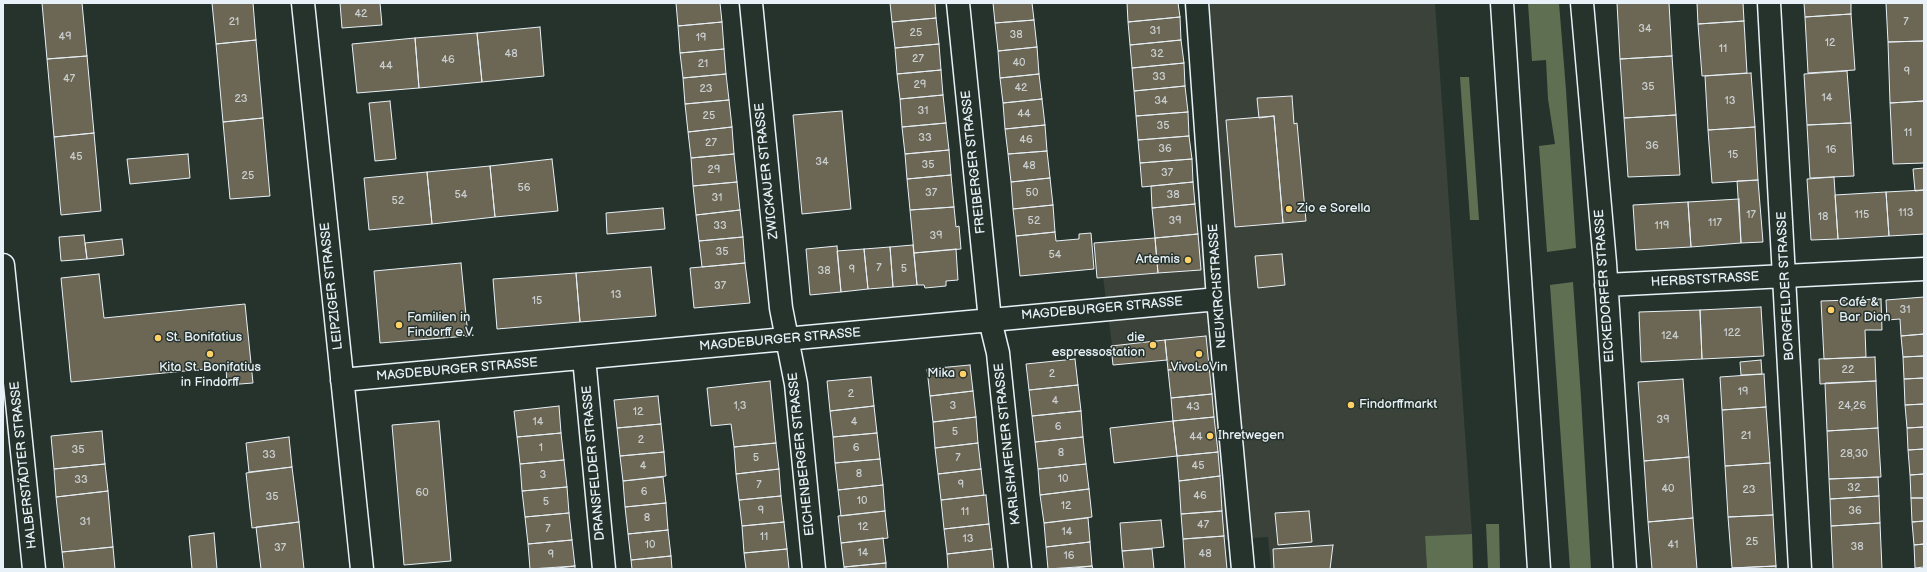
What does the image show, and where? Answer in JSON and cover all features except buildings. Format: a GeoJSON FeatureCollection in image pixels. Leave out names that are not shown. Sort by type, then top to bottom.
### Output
{"type":"FeatureCollection","features":[{"type":"Feature","properties":{"kind":"street","name":"LEIPZIGER STRASSE"},"geometry":{"type":"LineString","coordinates":[[303,3],[362,569]]}},
{"type":"Feature","properties":{"kind":"street","name":"ZWICKAUER STRASSE"},"geometry":{"type":"LineString","coordinates":[[751,3],[781,308],[788,339]]}},
{"type":"Feature","properties":{"kind":"street","name":"FREIBERGER STRASSE"},"geometry":{"type":"LineString","coordinates":[[958,3],[990,320]]}},
{"type":"Feature","properties":{"kind":"street","name":"NEUKIRCHSTRASSE"},"geometry":{"type":"LineString","coordinates":[[1197,3],[1218,299],[1243,569]]}},
{"type":"Feature","properties":{"kind":"street"},"geometry":{"type":"LineString","coordinates":[[1502,3],[1539,569]]}},
{"type":"Feature","properties":{"kind":"street","name":"EICKEDORFER STRASSE"},"geometry":{"type":"LineString","coordinates":[[1582,3],[1606,285],[1625,569]]}},
{"type":"Feature","properties":{"kind":"street","name":"BORGFELDER STRASSE"},"geometry":{"type":"LineString","coordinates":[[1769,3],[1800,569]]}},
{"type":"Feature","properties":{"kind":"street","name":"HALBERSTÄDTER STRASSE"},"geometry":{"type":"LineString","coordinates":[[3,265],[34,569]]}},
{"type":"Feature","properties":{"kind":"street","name":"HERBSTSTRASSE"},"geometry":{"type":"LineString","coordinates":[[1606,285],[1924,269]]}},
{"type":"Feature","properties":{"kind":"street","name":"MAGDEBURGER STRASSE"},"geometry":{"type":"LineString","coordinates":[[342,380],[1218,299]]}},
{"type":"Feature","properties":{"kind":"street","name":"KARLSHAFENER STRASSE"},"geometry":{"type":"LineString","coordinates":[[990,320],[998,353],[1020,569]]}},
{"type":"Feature","properties":{"kind":"street","name":"EICHENBERGER STRASSE"},"geometry":{"type":"LineString","coordinates":[[788,339],[796,384],[814,569]]}},
{"type":"Feature","properties":{"kind":"street","name":"DRANSFELDER STRASSE"},"geometry":{"type":"LineString","coordinates":[[584,358],[604,569]]}},
{"type":"Feature","properties":{"kind":"shaded area"},"geometry":{"type":"Polygon","coordinates":[[[1197,3],[1435,3],[1472,534],[1425,536],[1427,569],[1271,569],[1268,537],[1193,542],[1176,354],[1114,360],[1099,247],[1216,240],[1197,3]]]}},
{"type":"Feature","properties":{"kind":"green space"},"geometry":{"type":"Polygon","coordinates":[[[1528,3],[1559,3],[1566,90],[1576,248],[1547,252],[1539,146],[1555,144],[1548,99],[1546,60],[1532,61],[1528,3]]]}},
{"type":"Feature","properties":{"kind":"green space"},"geometry":{"type":"Polygon","coordinates":[[[1460,77],[1469,77],[1479,220],[1470,220],[1460,77]]]}},
{"type":"Feature","properties":{"kind":"green space"},"geometry":{"type":"Polygon","coordinates":[[[1573,282],[1591,569],[1570,569],[1550,285],[1573,282]]]}},
{"type":"Feature","properties":{"kind":"green space"},"geometry":{"type":"Polygon","coordinates":[[[1486,524],[1499,524],[1500,569],[1488,569],[1486,524]]]}},
{"type":"Feature","properties":{"kind":"green space"},"geometry":{"type":"Polygon","coordinates":[[[1472,534],[1473,569],[1427,569],[1425,536],[1472,534]]]}},
{"type":"Feature","properties":{"kind":"place","name":"Zio e Sorella"},"geometry":{"type":"Point","coordinates":[1289,209]}},
{"type":"Feature","properties":{"kind":"place","name":"Artemis"},"geometry":{"type":"Point","coordinates":[1188,260]}},
{"type":"Feature","properties":{"kind":"place","name":"Café & Bar Dion"},"geometry":{"type":"Point","coordinates":[1831,310]}},
{"type":"Feature","properties":{"kind":"place","name":"Familien in Findorff e.V."},"geometry":{"type":"Point","coordinates":[399,325]}},
{"type":"Feature","properties":{"kind":"place","name":"St. Bonifatius"},"geometry":{"type":"Point","coordinates":[158,338]}},
{"type":"Feature","properties":{"kind":"place","name":"die espressostation"},"geometry":{"type":"Point","coordinates":[1153,345]}},
{"type":"Feature","properties":{"kind":"place","name":"Kita St. Bonifatius in Findorff"},"geometry":{"type":"Point","coordinates":[210,354]}},
{"type":"Feature","properties":{"kind":"place","name":"VivoLoVin"},"geometry":{"type":"Point","coordinates":[1199,354]}},
{"type":"Feature","properties":{"kind":"place","name":"Mika"},"geometry":{"type":"Point","coordinates":[963,374]}},
{"type":"Feature","properties":{"kind":"place","name":"Findorffmarkt"},"geometry":{"type":"Point","coordinates":[1351,405]}},
{"type":"Feature","properties":{"kind":"place","name":"Ihretwegen"},"geometry":{"type":"Point","coordinates":[1210,436]}}]}
